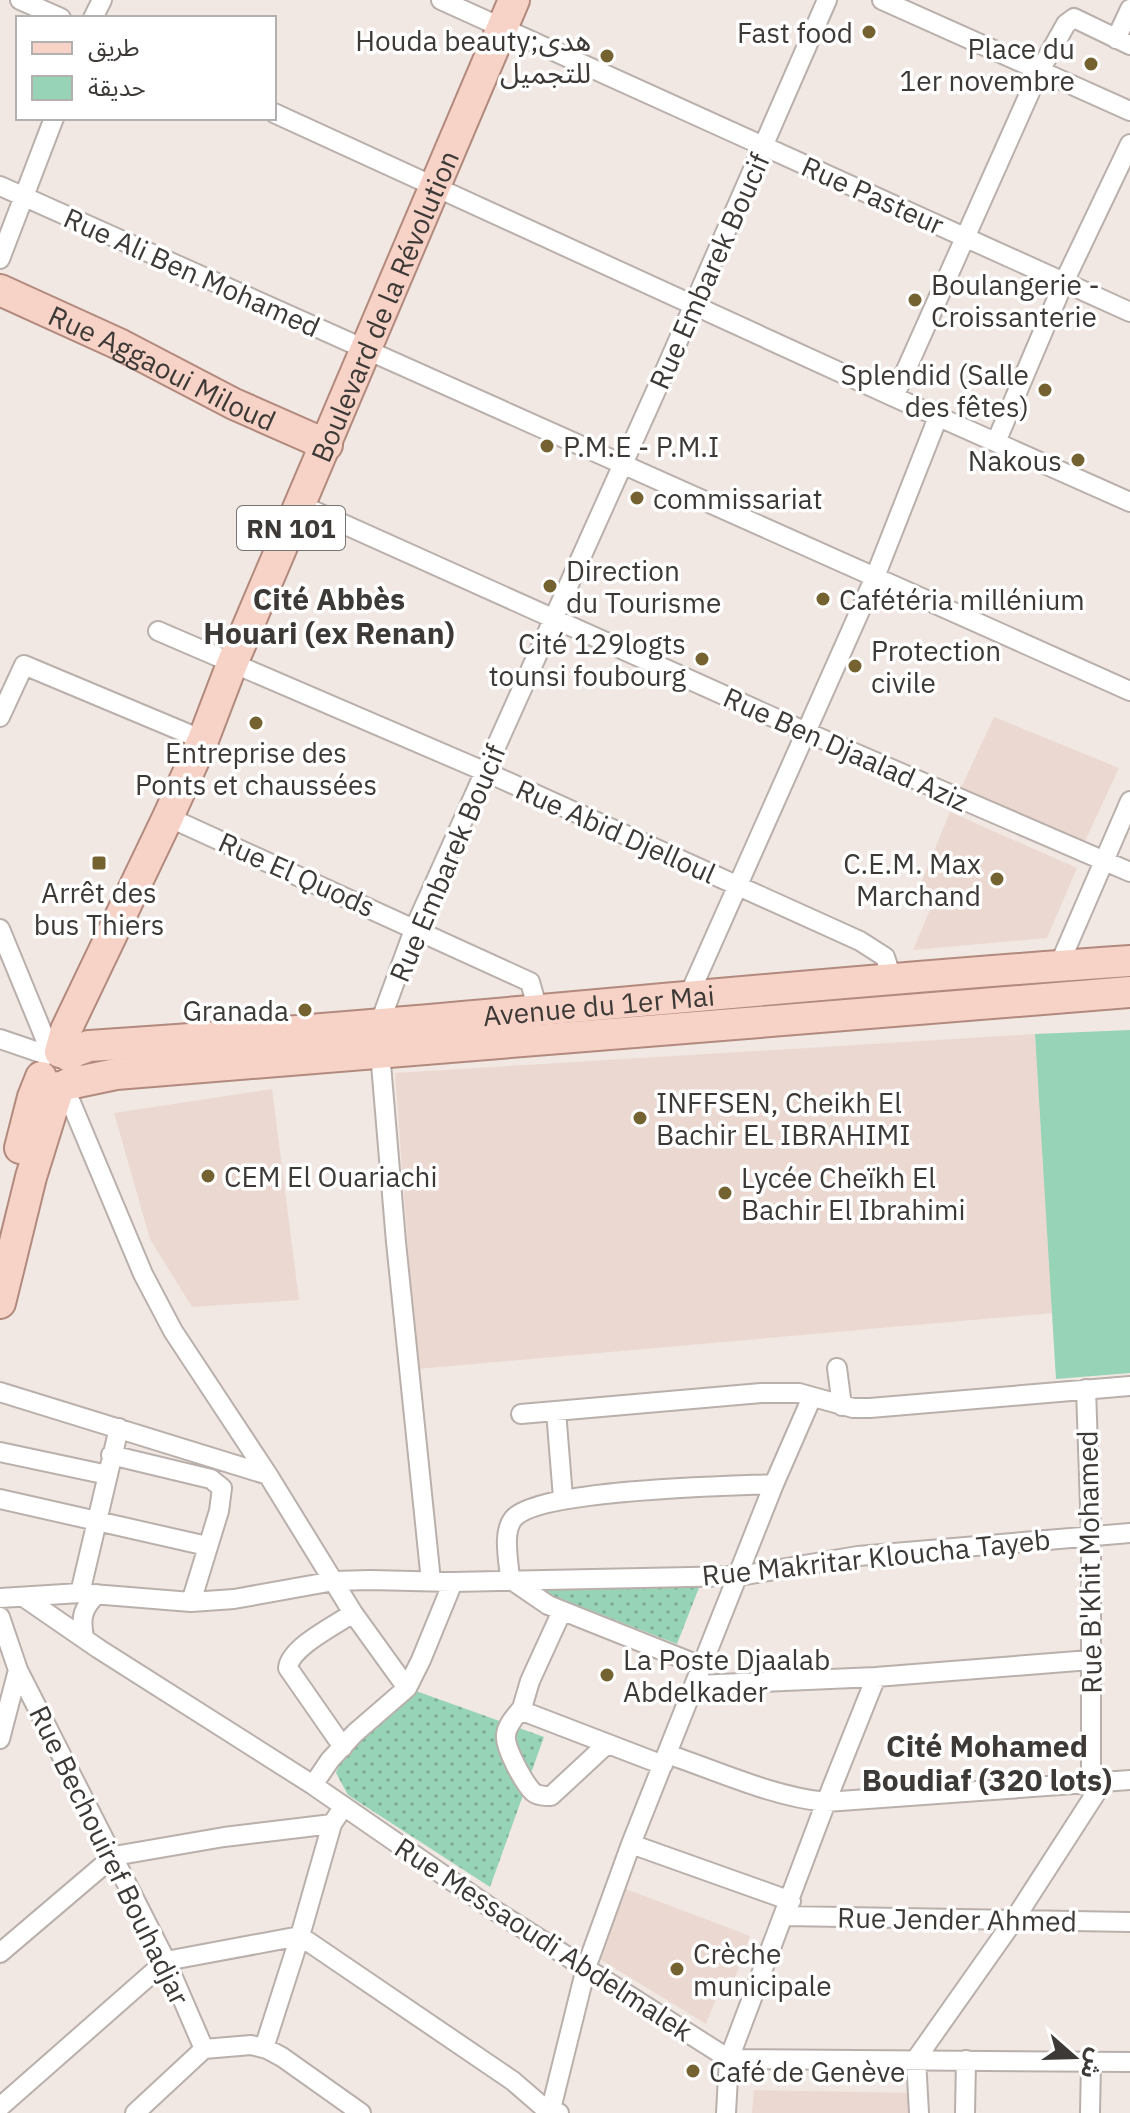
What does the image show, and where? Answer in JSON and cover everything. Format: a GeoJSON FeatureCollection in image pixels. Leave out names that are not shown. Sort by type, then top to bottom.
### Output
{"type":"FeatureCollection","features":[{"type":"Feature","properties":{"kind":"main road","name":"Boulevard de la Révolution"},"geometry":{"type":"LineString","coordinates":[[55,1072],[66,1030],[203,740],[232,664],[514,0]]}},
{"type":"Feature","properties":{"kind":"main road","name":"Rue Aggaoui Miloud"},"geometry":{"type":"LineString","coordinates":[[0,290],[121,345],[234,404],[327,445]]}},
{"type":"Feature","properties":{"kind":"main road","name":"Avenue du 1er Mai"},"geometry":{"type":"LineString","coordinates":[[55,1072],[116,1074],[380,1038],[538,1010],[689,995],[1130,961]]}},
{"type":"Feature","properties":{"kind":"main road"},"geometry":{"type":"LineString","coordinates":[[893,981],[895,1011]]}},
{"type":"Feature","properties":{"kind":"main road","name":"Avenue du 1er Mai"},"geometry":{"type":"LineString","coordinates":[[380,1038],[541,1040],[1130,992]]}},
{"type":"Feature","properties":{"kind":"main road"},"geometry":{"type":"LineString","coordinates":[[538,1010],[541,1040]]}},
{"type":"Feature","properties":{"kind":"main road","name":"RN 101"},"geometry":{"type":"LineString","coordinates":[[0,1221],[55,1072]]}},
{"type":"Feature","properties":{"kind":"main road","name":"RN 101"},"geometry":{"type":"LineString","coordinates":[[0,1303],[55,1072]]}},
{"type":"Feature","properties":{"kind":"street"},"geometry":{"type":"LineString","coordinates":[[20,0],[56,16]]}},
{"type":"Feature","properties":{"kind":"street","name":"Rue Pasteur"},"geometry":{"type":"LineString","coordinates":[[441,0],[1130,312]]}},
{"type":"Feature","properties":{"kind":"street","name":"Rue Embarek Boucif"},"geometry":{"type":"LineString","coordinates":[[431,1581],[391,1196],[380,1038],[415,927],[555,619],[827,0]]}},
{"type":"Feature","properties":{"kind":"street"},"geometry":{"type":"LineString","coordinates":[[882,0],[1130,111]]}},
{"type":"Feature","properties":{"kind":"street"},"geometry":{"type":"LineString","coordinates":[[894,397],[1039,72],[1071,18],[1123,42],[1130,9]]}},
{"type":"Feature","properties":{"kind":"street"},"geometry":{"type":"LineString","coordinates":[[276,114],[1130,502]]}},
{"type":"Feature","properties":{"kind":"street"},"geometry":{"type":"LineString","coordinates":[[0,259],[53,120]]}},
{"type":"Feature","properties":{"kind":"street"},"geometry":{"type":"LineString","coordinates":[[996,442],[1064,282],[1130,144]]}},
{"type":"Feature","properties":{"kind":"street","name":"Rue Ali Ben Mohamed"},"geometry":{"type":"LineString","coordinates":[[0,186],[1130,691]]}},
{"type":"Feature","properties":{"kind":"street"},"geometry":{"type":"LineString","coordinates":[[689,995],[875,577],[938,417]]}},
{"type":"Feature","properties":{"kind":"street","name":"Rue Ben Djaalad Aziz"},"geometry":{"type":"LineString","coordinates":[[301,505],[806,732],[1130,872]]}},
{"type":"Feature","properties":{"kind":"street","name":"Rue Abid Djelloul"},"geometry":{"type":"LineString","coordinates":[[158,631],[486,772],[877,950],[885,957],[893,981]]}},
{"type":"Feature","properties":{"kind":"street"},"geometry":{"type":"LineString","coordinates":[[0,717],[24,665],[203,740]]}},
{"type":"Feature","properties":{"kind":"street"},"geometry":{"type":"LineString","coordinates":[[1059,965],[1130,801]]}},
{"type":"Feature","properties":{"kind":"street","name":"Rue El Quods"},"geometry":{"type":"LineString","coordinates":[[168,817],[530,982],[538,1010]]}},
{"type":"Feature","properties":{"kind":"street"},"geometry":{"type":"LineString","coordinates":[[0,929],[55,1072],[121,1217],[143,1274],[173,1331],[268,1475],[353,1613],[407,1688]]}},
{"type":"Feature","properties":{"kind":"street"},"geometry":{"type":"LineString","coordinates":[[0,1039],[55,1072]]}},
{"type":"Feature","properties":{"kind":"street"},"geometry":{"type":"LineString","coordinates":[[837,1368],[842,1406]]}},
{"type":"Feature","properties":{"kind":"street"},"geometry":{"type":"LineString","coordinates":[[521,1414],[761,1393],[799,1393],[842,1406],[870,1408],[1130,1386]]}},
{"type":"Feature","properties":{"kind":"street","name":"Rue B'Khit Mohamed"},"geometry":{"type":"LineString","coordinates":[[1086,1389],[1091,1535],[1090,1660],[1097,1782]]}},
{"type":"Feature","properties":{"kind":"street"},"geometry":{"type":"LineString","coordinates":[[0,1392],[268,1475]]}},
{"type":"Feature","properties":{"kind":"street"},"geometry":{"type":"LineString","coordinates":[[550,2113],[586,1968],[631,1844],[774,1484],[812,1397]]}},
{"type":"Feature","properties":{"kind":"street"},"geometry":{"type":"LineString","coordinates":[[556,1411],[563,1498]]}},
{"type":"Feature","properties":{"kind":"street"},"geometry":{"type":"LineString","coordinates":[[84,1637],[81,1621],[98,1520],[119,1428]]}},
{"type":"Feature","properties":{"kind":"street"},"geometry":{"type":"LineString","coordinates":[[0,1452],[108,1475]]}},
{"type":"Feature","properties":{"kind":"street"},"geometry":{"type":"LineString","coordinates":[[111,1455],[218,1483],[222,1495],[191,1602]]}},
{"type":"Feature","properties":{"kind":"street"},"geometry":{"type":"LineString","coordinates":[[701,1666],[562,1611],[533,1596],[510,1579],[508,1526],[524,1510],[563,1498],[774,1484]]}},
{"type":"Feature","properties":{"kind":"street"},"geometry":{"type":"LineString","coordinates":[[0,1499],[207,1546]]}},
{"type":"Feature","properties":{"kind":"street","name":"Rue Makritar Kloucha Tayeb"},"geometry":{"type":"LineString","coordinates":[[0,1598],[88,1593],[191,1602],[234,1599],[334,1581],[453,1582],[739,1576],[858,1556],[1130,1533]]}},
{"type":"Feature","properties":{"kind":"street"},"geometry":{"type":"LineString","coordinates":[[313,1785],[343,1747],[407,1688],[453,1582]]}},
{"type":"Feature","properties":{"kind":"street","name":"Rue Messaoudi Abdelmalek"},"geometry":{"type":"LineString","coordinates":[[25,1598],[99,1649],[313,1785],[494,1910],[729,2059]]}},
{"type":"Feature","properties":{"kind":"street"},"geometry":{"type":"LineString","coordinates":[[562,1611],[530,1681],[522,1708],[510,1724],[506,1747],[533,1792],[551,1796],[607,1744]]}},
{"type":"Feature","properties":{"kind":"street"},"geometry":{"type":"LineString","coordinates":[[343,1747],[288,1668],[289,1659],[298,1650],[353,1613]]}},
{"type":"Feature","properties":{"kind":"street","name":"Rue Bechouiref Bouhadjar"},"geometry":{"type":"LineString","coordinates":[[0,1617],[18,1670],[166,1961],[204,2049]]}},
{"type":"Feature","properties":{"kind":"street"},"geometry":{"type":"LineString","coordinates":[[696,1685],[876,1677],[1090,1660]]}},
{"type":"Feature","properties":{"kind":"street"},"geometry":{"type":"LineString","coordinates":[[0,1739],[18,1670]]}},
{"type":"Feature","properties":{"kind":"street"},"geometry":{"type":"LineString","coordinates":[[726,2113],[729,2059],[876,1677]]}},
{"type":"Feature","properties":{"kind":"street"},"geometry":{"type":"LineString","coordinates":[[522,1708],[525,1712],[607,1744],[806,1800],[826,1802],[1130,1780]]}},
{"type":"Feature","properties":{"kind":"street"},"geometry":{"type":"LineString","coordinates":[[919,2113],[916,2059],[1014,1920],[1097,1782]]}},
{"type":"Feature","properties":{"kind":"street"},"geometry":{"type":"LineString","coordinates":[[264,2048],[332,1824],[345,1807]]}},
{"type":"Feature","properties":{"kind":"street"},"geometry":{"type":"LineString","coordinates":[[0,1953],[114,1856],[224,1837],[332,1824]]}},
{"type":"Feature","properties":{"kind":"street","name":"Rue Jender Ahmed"},"geometry":{"type":"LineString","coordinates":[[631,1844],[788,1908],[1014,1920],[1130,1922]]}},
{"type":"Feature","properties":{"kind":"street"},"geometry":{"type":"LineString","coordinates":[[0,2107],[166,1961],[300,1936],[513,2081],[550,2113],[562,2113]]}},
{"type":"Feature","properties":{"kind":"street"},"geometry":{"type":"LineString","coordinates":[[135,2113],[204,2049],[232,2045],[264,2048],[282,2057],[351,2110]]}},
{"type":"Feature","properties":{"kind":"street"},"geometry":{"type":"LineString","coordinates":[[729,2059],[1130,2062]]}},
{"type":"Feature","properties":{"kind":"street"},"geometry":{"type":"LineString","coordinates":[[965,2113],[966,2060]]}},
{"type":"Feature","properties":{"kind":"street"},"geometry":{"type":"LineString","coordinates":[[1090,2113],[1091,2063]]}},
{"type":"Feature","properties":{"kind":"shaded area","name":"C.E.M. Max Marchand"},"geometry":{"type":"Polygon","coordinates":[[[994,717],[1119,768],[1085,841],[961,788],[994,717]]]}},
{"type":"Feature","properties":{"kind":"shaded area","name":"C.E.M. Max Marchand"},"geometry":{"type":"Polygon","coordinates":[[[950,812],[1077,868],[1047,938],[913,950],[935,898],[918,890],[950,812]]]}},
{"type":"Feature","properties":{"kind":"shaded area","name":"Lycée Cheïkh El Bachir El Ibrahimi"},"geometry":{"type":"Polygon","coordinates":[[[1035,1034],[1053,1313],[417,1369],[395,1073],[1035,1034]]]}},
{"type":"Feature","properties":{"kind":"shaded area","name":"CEM El Ouariachi"},"geometry":{"type":"Polygon","coordinates":[[[272,1089],[299,1300],[192,1307],[150,1239],[114,1113],[272,1089]]]}},
{"type":"Feature","properties":{"kind":"shaded area","name":"Crèche municipale"},"geometry":{"type":"Polygon","coordinates":[[[618,1886],[750,1936],[732,1986],[722,1983],[706,2024],[593,1955],[618,1886]]]}},
{"type":"Feature","properties":{"kind":"shaded area"},"geometry":{"type":"Polygon","coordinates":[[[754,2090],[914,2093],[914,2113],[752,2113],[754,2090]]]}},
{"type":"Feature","properties":{"kind":"green space"},"geometry":{"type":"Polygon","coordinates":[[[1130,1030],[1130,1373],[1056,1379],[1035,1034],[1130,1030]]]}},
{"type":"Feature","properties":{"kind":"green space"},"geometry":{"type":"Polygon","coordinates":[[[702,1580],[677,1644],[530,1587],[702,1580]]]}},
{"type":"Feature","properties":{"kind":"green space"},"geometry":{"type":"Polygon","coordinates":[[[416,1691],[544,1737],[490,1887],[348,1795],[336,1773],[345,1750],[416,1691]]]}},
{"type":"Feature","properties":{"kind":"place","name":"Fast food"},"geometry":{"type":"Point","coordinates":[869,32]}},
{"type":"Feature","properties":{"kind":"place","name":"Houda beauty;هدى للتجميل"},"geometry":{"type":"Point","coordinates":[607,56]}},
{"type":"Feature","properties":{"kind":"place","name":"Place du 1er novembre"},"geometry":{"type":"Point","coordinates":[1091,64]}},
{"type":"Feature","properties":{"kind":"place","name":"Boulangerie - Croissanterie"},"geometry":{"type":"Point","coordinates":[915,300]}},
{"type":"Feature","properties":{"kind":"place","name":"Splendid (Salle des fêtes)"},"geometry":{"type":"Point","coordinates":[1045,390]}},
{"type":"Feature","properties":{"kind":"place","name":"P.M.E - P.M.I"},"geometry":{"type":"Point","coordinates":[547,446]}},
{"type":"Feature","properties":{"kind":"place","name":"Nakous"},"geometry":{"type":"Point","coordinates":[1078,460]}},
{"type":"Feature","properties":{"kind":"place","name":"commissariat"},"geometry":{"type":"Point","coordinates":[637,498]}},
{"type":"Feature","properties":{"kind":"place","name":"Direction du Tourisme"},"geometry":{"type":"Point","coordinates":[550,586]}},
{"type":"Feature","properties":{"kind":"place","name":"Cafétéria millénium"},"geometry":{"type":"Point","coordinates":[823,599]}},
{"type":"Feature","properties":{"kind":"place","name":"Cité 129logts tounsi foubourg"},"geometry":{"type":"Point","coordinates":[702,659]}},
{"type":"Feature","properties":{"kind":"place","name":"Protection civile"},"geometry":{"type":"Point","coordinates":[855,666]}},
{"type":"Feature","properties":{"kind":"place","name":"Entreprise des Ponts et chaussées"},"geometry":{"type":"Point","coordinates":[256,723]}},
{"type":"Feature","properties":{"kind":"place","name":"Arrêt des bus Thiers"},"geometry":{"type":"Point","coordinates":[99,863]}},
{"type":"Feature","properties":{"kind":"place","name":"C.E.M. Max Marchand"},"geometry":{"type":"Point","coordinates":[997,879]}},
{"type":"Feature","properties":{"kind":"place","name":"Granada"},"geometry":{"type":"Point","coordinates":[305,1010]}},
{"type":"Feature","properties":{"kind":"place","name":"INFFSEN, Cheikh El Bachir EL IBRAHIMI"},"geometry":{"type":"Point","coordinates":[640,1118]}},
{"type":"Feature","properties":{"kind":"place","name":"CEM El Ouariachi"},"geometry":{"type":"Point","coordinates":[208,1176]}},
{"type":"Feature","properties":{"kind":"place","name":"Lycée Cheïkh El Bachir El Ibrahimi"},"geometry":{"type":"Point","coordinates":[725,1193]}},
{"type":"Feature","properties":{"kind":"place","name":"La Poste Djaalab Abdelkader"},"geometry":{"type":"Point","coordinates":[607,1675]}},
{"type":"Feature","properties":{"kind":"place","name":"Crèche municipale"},"geometry":{"type":"Point","coordinates":[677,1969]}},
{"type":"Feature","properties":{"kind":"place","name":"Café de Genève"},"geometry":{"type":"Point","coordinates":[693,2071]}},
{"type":"Feature","properties":{"kind":"district","name":"Cité Abbès Houari (ex Renan)"},"geometry":{"type":"Point","coordinates":[329,615]}},
{"type":"Feature","properties":{"kind":"district","name":"Cité Mohamed Boudiaf (320 lots)"},"geometry":{"type":"Point","coordinates":[987,1762]}}]}
